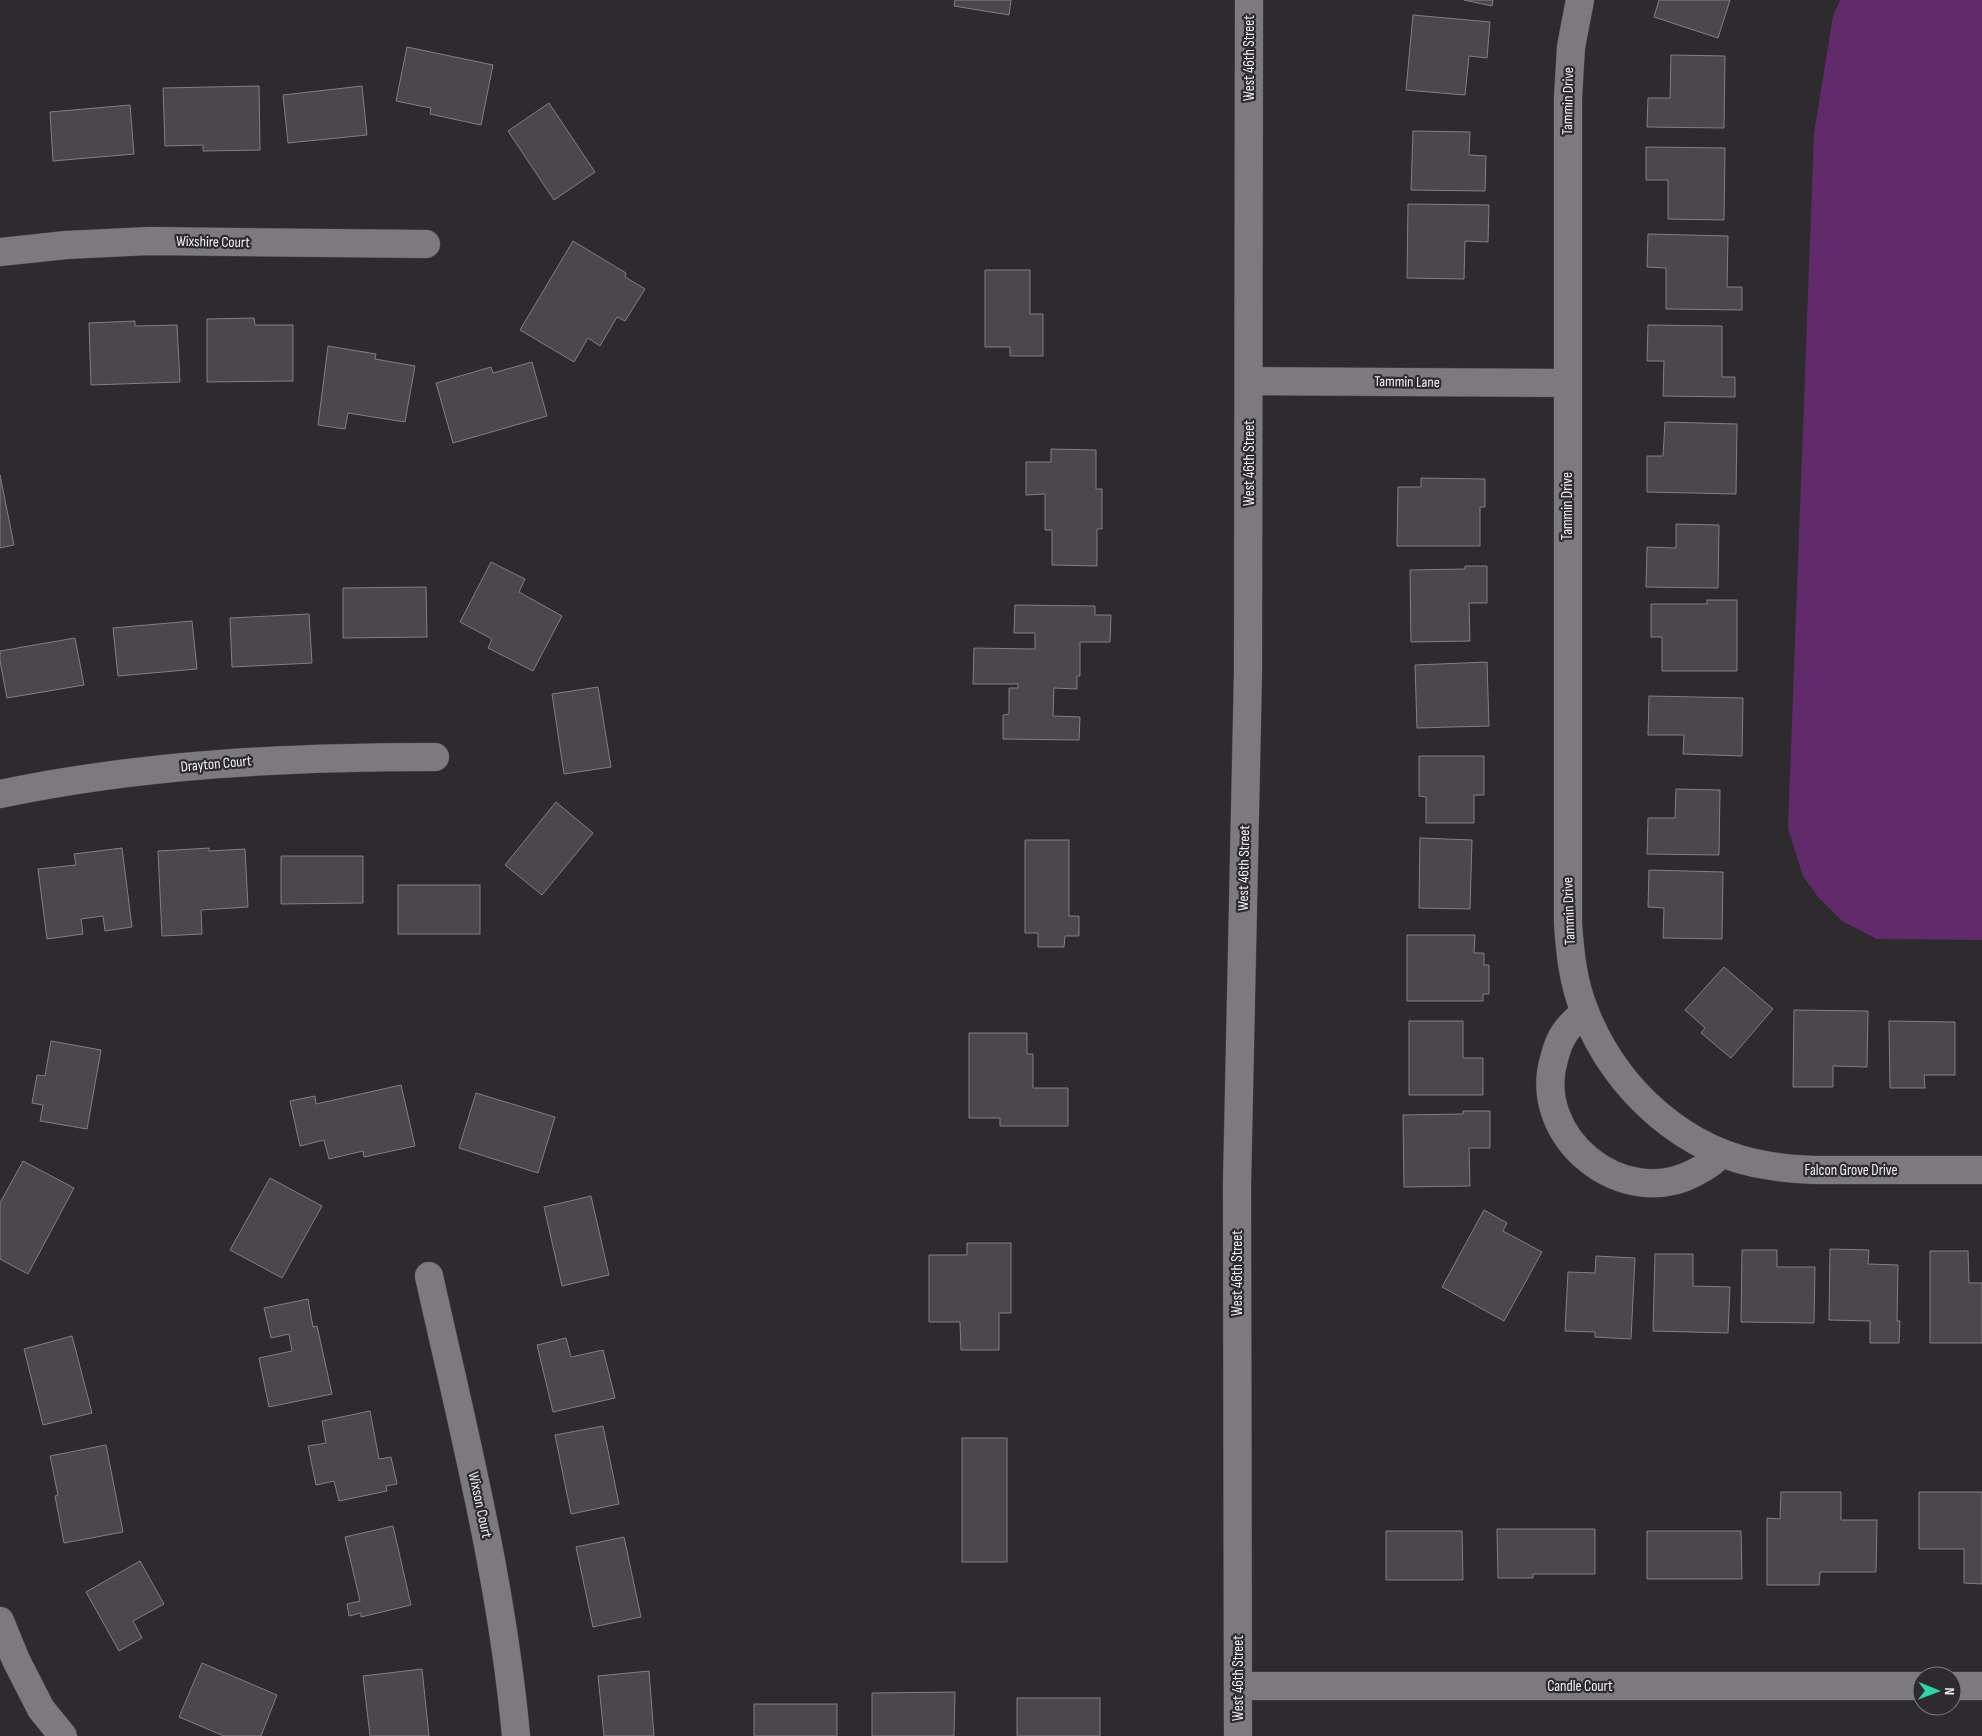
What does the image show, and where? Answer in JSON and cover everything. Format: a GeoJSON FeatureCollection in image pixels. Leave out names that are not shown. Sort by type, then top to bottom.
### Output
{"type":"FeatureCollection","features":[{"type":"Feature","properties":{"kind":"street","name":"West 46th Street"},"geometry":{"type":"LineString","coordinates":[[1238,1736],[1237,1185],[1248,681],[1249,0]]}},
{"type":"Feature","properties":{"kind":"street","name":"Tammin Drive"},"geometry":{"type":"LineString","coordinates":[[1580,0],[1569,64],[1566,383],[1568,923],[1574,974],[1584,1012]]}},
{"type":"Feature","properties":{"kind":"street","name":"Wixshire Court"},"geometry":{"type":"LineString","coordinates":[[0,252],[74,244],[149,241],[426,244]]}},
{"type":"Feature","properties":{"kind":"street","name":"Tammin Lane"},"geometry":{"type":"LineString","coordinates":[[1249,381],[1566,383]]}},
{"type":"Feature","properties":{"kind":"street","name":"Drayton Court"},"geometry":{"type":"LineString","coordinates":[[0,794],[92,778],[211,763],[297,758],[435,757]]}},
{"type":"Feature","properties":{"kind":"street","name":"Falcon Grove Drive"},"geometry":{"type":"LineString","coordinates":[[1584,1012],[1608,1058],[1650,1108],[1676,1129],[1705,1146],[1769,1166],[1802,1170],[1982,1170]]}},
{"type":"Feature","properties":{"kind":"street"},"geometry":{"type":"LineString","coordinates":[[1584,1012],[1563,1035],[1551,1068],[1550,1087],[1558,1120],[1564,1133],[1580,1153],[1595,1166],[1621,1179],[1650,1183],[1680,1179],[1705,1167],[1718,1158],[1721,1152]]}},
{"type":"Feature","properties":{"kind":"street","name":"Wixson Court"},"geometry":{"type":"LineString","coordinates":[[429,1276],[492,1559],[513,1698],[516,1736]]}},
{"type":"Feature","properties":{"kind":"street"},"geometry":{"type":"LineString","coordinates":[[0,1620],[16,1660],[41,1709],[63,1736]]}},
{"type":"Feature","properties":{"kind":"street","name":"Candle Court"},"geometry":{"type":"LineString","coordinates":[[1238,1686],[1912,1686]]}},
{"type":"Feature","properties":{"kind":"street"},"geometry":{"type":"LineString","coordinates":[[1962,1686],[1982,1686]]}},
{"type":"Feature","properties":{"kind":"shaded area"},"geometry":{"type":"Polygon","coordinates":[[[1840,0],[1982,0],[1982,940],[1877,939],[1842,921],[1818,897],[1803,876],[1788,828],[1814,133],[1833,16],[1840,0]]]}},
{"type":"Feature","properties":{"kind":"building"},"geometry":{"type":"Polygon","coordinates":[[[955,0],[1011,0],[1009,15],[954,6],[955,0]]]}},
{"type":"Feature","properties":{"kind":"building"},"geometry":{"type":"Polygon","coordinates":[[[1464,0],[1493,0],[1492,6],[1464,0]]]}},
{"type":"Feature","properties":{"kind":"building"},"geometry":{"type":"Polygon","coordinates":[[[1659,0],[1730,0],[1718,38],[1654,17],[1659,0]]]}},
{"type":"Feature","properties":{"kind":"building"},"geometry":{"type":"Polygon","coordinates":[[[1413,15],[1490,22],[1487,58],[1469,56],[1465,95],[1406,90],[1413,15]]]}},
{"type":"Feature","properties":{"kind":"building"},"geometry":{"type":"Polygon","coordinates":[[[407,47],[493,65],[481,125],[430,114],[431,108],[396,101],[407,47]]]}},
{"type":"Feature","properties":{"kind":"building"},"geometry":{"type":"Polygon","coordinates":[[[1671,55],[1725,56],[1724,128],[1647,127],[1648,98],[1670,98],[1671,55]]]}},
{"type":"Feature","properties":{"kind":"building"},"geometry":{"type":"Polygon","coordinates":[[[259,86],[260,150],[203,151],[203,145],[165,146],[163,88],[259,86]]]}},
{"type":"Feature","properties":{"kind":"building"},"geometry":{"type":"Polygon","coordinates":[[[362,86],[367,135],[288,143],[283,95],[362,86]]]}},
{"type":"Feature","properties":{"kind":"building"},"geometry":{"type":"Polygon","coordinates":[[[549,103],[595,172],[554,200],[508,131],[549,103]]]}},
{"type":"Feature","properties":{"kind":"building"},"geometry":{"type":"Polygon","coordinates":[[[130,105],[134,154],[53,161],[50,112],[130,105]]]}},
{"type":"Feature","properties":{"kind":"building"},"geometry":{"type":"Polygon","coordinates":[[[1413,131],[1470,132],[1469,155],[1486,156],[1485,191],[1411,190],[1413,131]]]}},
{"type":"Feature","properties":{"kind":"building"},"geometry":{"type":"Polygon","coordinates":[[[1646,147],[1725,148],[1724,220],[1668,219],[1668,180],[1646,180],[1646,147]]]}},
{"type":"Feature","properties":{"kind":"building"},"geometry":{"type":"Polygon","coordinates":[[[1408,204],[1489,205],[1488,242],[1465,241],[1464,279],[1407,278],[1408,204]]]}},
{"type":"Feature","properties":{"kind":"building"},"geometry":{"type":"Polygon","coordinates":[[[1648,234],[1728,236],[1727,287],[1742,287],[1742,310],[1666,309],[1666,268],[1647,267],[1648,234]]]}},
{"type":"Feature","properties":{"kind":"building"},"geometry":{"type":"Polygon","coordinates":[[[573,241],[626,273],[625,277],[645,289],[625,321],[617,317],[600,346],[588,338],[574,362],[520,330],[573,241]]]}},
{"type":"Feature","properties":{"kind":"building"},"geometry":{"type":"Polygon","coordinates":[[[985,270],[1030,270],[1030,314],[1043,314],[1043,356],[1010,356],[1010,347],[985,347],[985,270]]]}},
{"type":"Feature","properties":{"kind":"building"},"geometry":{"type":"Polygon","coordinates":[[[254,318],[255,325],[293,325],[293,381],[207,382],[207,319],[254,318]]]}},
{"type":"Feature","properties":{"kind":"building"},"geometry":{"type":"Polygon","coordinates":[[[135,321],[135,326],[177,325],[180,382],[91,385],[89,323],[135,321]]]}},
{"type":"Feature","properties":{"kind":"building"},"geometry":{"type":"Polygon","coordinates":[[[1648,325],[1722,326],[1722,377],[1735,377],[1735,397],[1663,396],[1664,361],[1647,361],[1648,325]]]}},
{"type":"Feature","properties":{"kind":"building"},"geometry":{"type":"Polygon","coordinates":[[[328,346],[376,354],[375,359],[415,366],[405,422],[348,413],[345,429],[318,425],[328,346]]]}},
{"type":"Feature","properties":{"kind":"building"},"geometry":{"type":"Polygon","coordinates":[[[532,362],[547,416],[453,443],[436,383],[491,367],[493,373],[532,362]]]}},
{"type":"Feature","properties":{"kind":"building"},"geometry":{"type":"Polygon","coordinates":[[[1665,422],[1737,424],[1736,494],[1647,492],[1647,456],[1663,456],[1665,422]]]}},
{"type":"Feature","properties":{"kind":"building"},"geometry":{"type":"Polygon","coordinates":[[[1051,449],[1096,450],[1096,489],[1102,489],[1102,529],[1097,529],[1097,566],[1052,565],[1052,530],[1045,530],[1045,494],[1026,495],[1026,462],[1051,462],[1051,449]]]}},
{"type":"Feature","properties":{"kind":"building"},"geometry":{"type":"Polygon","coordinates":[[[0,475],[14,545],[0,548],[0,475]]]}},
{"type":"Feature","properties":{"kind":"building"},"geometry":{"type":"Polygon","coordinates":[[[1421,478],[1485,479],[1485,507],[1480,507],[1480,546],[1397,546],[1398,487],[1421,487],[1421,478]]]}},
{"type":"Feature","properties":{"kind":"building"},"geometry":{"type":"Polygon","coordinates":[[[1676,524],[1719,525],[1718,588],[1646,587],[1647,547],[1676,548],[1676,524]]]}},
{"type":"Feature","properties":{"kind":"building"},"geometry":{"type":"Polygon","coordinates":[[[491,562],[525,579],[519,592],[562,616],[533,671],[488,648],[492,639],[460,622],[491,562]]]}},
{"type":"Feature","properties":{"kind":"building"},"geometry":{"type":"Polygon","coordinates":[[[1465,566],[1487,566],[1487,603],[1469,603],[1470,641],[1411,642],[1410,570],[1465,569],[1465,566]]]}},
{"type":"Feature","properties":{"kind":"building"},"geometry":{"type":"Polygon","coordinates":[[[426,587],[427,637],[343,638],[343,588],[426,587]]]}},
{"type":"Feature","properties":{"kind":"building"},"geometry":{"type":"Polygon","coordinates":[[[1707,600],[1737,600],[1737,671],[1662,671],[1662,637],[1651,637],[1651,604],[1707,604],[1707,600]]]}},
{"type":"Feature","properties":{"kind":"building"},"geometry":{"type":"Polygon","coordinates":[[[1015,605],[1095,606],[1095,615],[1111,615],[1110,642],[1080,642],[1080,676],[1077,676],[1077,689],[1054,688],[1053,716],[1080,717],[1079,740],[1003,739],[1003,715],[1009,714],[1009,688],[1018,688],[1018,684],[973,684],[974,648],[1035,649],[1035,633],[1014,633],[1015,605]]]}},
{"type":"Feature","properties":{"kind":"building"},"geometry":{"type":"Polygon","coordinates":[[[309,614],[312,663],[232,667],[230,618],[309,614]]]}},
{"type":"Feature","properties":{"kind":"building"},"geometry":{"type":"Polygon","coordinates":[[[192,621],[197,669],[118,676],[113,628],[192,621]]]}},
{"type":"Feature","properties":{"kind":"building"},"geometry":{"type":"Polygon","coordinates":[[[75,638],[84,685],[7,698],[0,651],[75,638]]]}},
{"type":"Feature","properties":{"kind":"building"},"geometry":{"type":"Polygon","coordinates":[[[1487,662],[1489,726],[1417,728],[1415,665],[1487,662]]]}},
{"type":"Feature","properties":{"kind":"building"},"geometry":{"type":"Polygon","coordinates":[[[598,687],[611,767],[564,774],[552,694],[598,687]]]}},
{"type":"Feature","properties":{"kind":"building"},"geometry":{"type":"Polygon","coordinates":[[[1649,696],[1743,698],[1742,756],[1683,754],[1684,735],[1648,735],[1649,696]]]}},
{"type":"Feature","properties":{"kind":"building"},"geometry":{"type":"Polygon","coordinates":[[[1419,756],[1484,756],[1484,795],[1474,795],[1474,823],[1426,823],[1426,797],[1419,796],[1419,756]]]}},
{"type":"Feature","properties":{"kind":"building"},"geometry":{"type":"Polygon","coordinates":[[[1676,789],[1720,790],[1719,855],[1647,854],[1648,818],[1675,818],[1676,789]]]}},
{"type":"Feature","properties":{"kind":"building"},"geometry":{"type":"Polygon","coordinates":[[[556,802],[593,833],[542,895],[505,865],[556,802]]]}},
{"type":"Feature","properties":{"kind":"building"},"geometry":{"type":"Polygon","coordinates":[[[1420,838],[1472,840],[1470,909],[1419,908],[1420,838]]]}},
{"type":"Feature","properties":{"kind":"building"},"geometry":{"type":"Polygon","coordinates":[[[1025,840],[1069,840],[1069,916],[1079,916],[1079,936],[1065,936],[1064,947],[1038,947],[1038,933],[1025,933],[1025,840]]]}},
{"type":"Feature","properties":{"kind":"building"},"geometry":{"type":"Polygon","coordinates":[[[122,848],[132,927],[105,931],[103,916],[81,919],[83,934],[47,939],[38,869],[76,865],[74,854],[122,848]]]}},
{"type":"Feature","properties":{"kind":"building"},"geometry":{"type":"Polygon","coordinates":[[[209,848],[209,851],[245,849],[248,907],[201,910],[202,934],[162,936],[158,851],[209,848]]]}},
{"type":"Feature","properties":{"kind":"building"},"geometry":{"type":"Polygon","coordinates":[[[281,856],[363,856],[363,903],[281,904],[281,856]]]}},
{"type":"Feature","properties":{"kind":"building"},"geometry":{"type":"Polygon","coordinates":[[[1649,870],[1723,872],[1722,939],[1663,938],[1664,908],[1648,907],[1649,870]]]}},
{"type":"Feature","properties":{"kind":"building"},"geometry":{"type":"Polygon","coordinates":[[[398,885],[480,885],[480,934],[398,934],[398,885]]]}},
{"type":"Feature","properties":{"kind":"building"},"geometry":{"type":"Polygon","coordinates":[[[1407,935],[1475,935],[1474,953],[1484,953],[1484,965],[1489,965],[1489,994],[1483,994],[1483,1001],[1407,1001],[1407,935]]]}},
{"type":"Feature","properties":{"kind":"building"},"geometry":{"type":"Polygon","coordinates":[[[1724,967],[1773,1009],[1731,1058],[1701,1033],[1705,1028],[1685,1010],[1724,967]]]}},
{"type":"Feature","properties":{"kind":"building"},"geometry":{"type":"Polygon","coordinates":[[[1794,1010],[1868,1011],[1867,1067],[1833,1066],[1833,1087],[1793,1087],[1794,1010]]]}},
{"type":"Feature","properties":{"kind":"building"},"geometry":{"type":"Polygon","coordinates":[[[1409,1021],[1463,1021],[1463,1058],[1483,1058],[1483,1095],[1409,1095],[1409,1021]]]}},
{"type":"Feature","properties":{"kind":"building"},"geometry":{"type":"Polygon","coordinates":[[[1889,1021],[1955,1022],[1955,1075],[1924,1075],[1925,1088],[1890,1088],[1889,1021]]]}},
{"type":"Feature","properties":{"kind":"building"},"geometry":{"type":"Polygon","coordinates":[[[969,1033],[1027,1033],[1027,1054],[1033,1054],[1033,1088],[1068,1088],[1068,1126],[1000,1126],[1000,1118],[969,1118],[969,1033]]]}},
{"type":"Feature","properties":{"kind":"building"},"geometry":{"type":"Polygon","coordinates":[[[51,1041],[101,1050],[87,1129],[40,1121],[43,1105],[32,1103],[37,1075],[45,1076],[51,1041]]]}},
{"type":"Feature","properties":{"kind":"building"},"geometry":{"type":"Polygon","coordinates":[[[401,1085],[415,1146],[364,1157],[363,1151],[329,1159],[324,1140],[300,1146],[290,1101],[315,1096],[316,1104],[401,1085]]]}},
{"type":"Feature","properties":{"kind":"building"},"geometry":{"type":"Polygon","coordinates":[[[476,1093],[555,1117],[538,1173],[459,1148],[476,1093]]]}},
{"type":"Feature","properties":{"kind":"building"},"geometry":{"type":"Polygon","coordinates":[[[1463,1111],[1490,1111],[1490,1148],[1469,1148],[1470,1186],[1404,1187],[1403,1115],[1463,1114],[1463,1111]]]}},
{"type":"Feature","properties":{"kind":"building"},"geometry":{"type":"Polygon","coordinates":[[[23,1161],[74,1188],[28,1274],[0,1259],[0,1203],[23,1161]]]}},
{"type":"Feature","properties":{"kind":"building"},"geometry":{"type":"Polygon","coordinates":[[[270,1178],[322,1206],[282,1278],[230,1250],[270,1178]]]}},
{"type":"Feature","properties":{"kind":"building"},"geometry":{"type":"Polygon","coordinates":[[[591,1196],[609,1275],[562,1286],[544,1207],[591,1196]]]}},
{"type":"Feature","properties":{"kind":"building"},"geometry":{"type":"Polygon","coordinates":[[[1484,1210],[1507,1223],[1503,1231],[1542,1252],[1504,1321],[1442,1287],[1484,1210]]]}},
{"type":"Feature","properties":{"kind":"building"},"geometry":{"type":"Polygon","coordinates":[[[967,1243],[1011,1243],[1011,1313],[999,1313],[999,1350],[961,1350],[960,1322],[929,1322],[929,1255],[967,1255],[967,1243]]]}},
{"type":"Feature","properties":{"kind":"building"},"geometry":{"type":"Polygon","coordinates":[[[1830,1249],[1869,1250],[1868,1264],[1898,1265],[1897,1321],[1900,1321],[1899,1343],[1870,1343],[1870,1321],[1829,1320],[1830,1249]]]}},
{"type":"Feature","properties":{"kind":"building"},"geometry":{"type":"Polygon","coordinates":[[[1742,1250],[1777,1250],[1777,1267],[1815,1267],[1814,1323],[1741,1322],[1742,1250]]]}},
{"type":"Feature","properties":{"kind":"building"},"geometry":{"type":"Polygon","coordinates":[[[1930,1251],[1968,1251],[1969,1283],[1982,1283],[1982,1343],[1930,1343],[1930,1251]]]}},
{"type":"Feature","properties":{"kind":"building"},"geometry":{"type":"Polygon","coordinates":[[[1655,1254],[1693,1254],[1693,1286],[1730,1287],[1728,1333],[1653,1331],[1655,1254]]]}},
{"type":"Feature","properties":{"kind":"building"},"geometry":{"type":"Polygon","coordinates":[[[1596,1256],[1635,1258],[1631,1339],[1595,1337],[1595,1332],[1565,1331],[1568,1272],[1595,1273],[1596,1256]]]}},
{"type":"Feature","properties":{"kind":"building"},"geometry":{"type":"Polygon","coordinates":[[[308,1299],[313,1327],[317,1326],[332,1394],[269,1407],[259,1358],[292,1351],[289,1334],[271,1338],[264,1308],[308,1299]]]}},
{"type":"Feature","properties":{"kind":"building"},"geometry":{"type":"Polygon","coordinates":[[[72,1336],[92,1413],[43,1425],[24,1349],[72,1336]]]}},
{"type":"Feature","properties":{"kind":"building"},"geometry":{"type":"Polygon","coordinates":[[[566,1338],[571,1357],[603,1350],[615,1398],[553,1412],[537,1345],[566,1338]]]}},
{"type":"Feature","properties":{"kind":"building"},"geometry":{"type":"Polygon","coordinates":[[[370,1411],[379,1459],[391,1457],[397,1484],[386,1486],[387,1491],[339,1501],[334,1481],[316,1485],[308,1446],[326,1443],[322,1421],[370,1411]]]}},
{"type":"Feature","properties":{"kind":"building"},"geometry":{"type":"Polygon","coordinates":[[[603,1426],[619,1504],[571,1514],[555,1435],[603,1426]]]}},
{"type":"Feature","properties":{"kind":"building"},"geometry":{"type":"Polygon","coordinates":[[[962,1438],[1007,1438],[1007,1562],[962,1562],[962,1438]]]}},
{"type":"Feature","properties":{"kind":"building"},"geometry":{"type":"Polygon","coordinates":[[[106,1445],[123,1532],[64,1543],[55,1496],[58,1495],[50,1456],[106,1445]]]}},
{"type":"Feature","properties":{"kind":"building"},"geometry":{"type":"Polygon","coordinates":[[[1781,1492],[1841,1492],[1841,1520],[1877,1520],[1876,1572],[1820,1572],[1819,1585],[1767,1585],[1767,1518],[1780,1519],[1781,1492]]]}},
{"type":"Feature","properties":{"kind":"building"},"geometry":{"type":"Polygon","coordinates":[[[1919,1492],[1982,1492],[1982,1584],[1964,1583],[1964,1549],[1919,1549],[1919,1492]]]}},
{"type":"Feature","properties":{"kind":"building"},"geometry":{"type":"Polygon","coordinates":[[[393,1526],[411,1605],[361,1617],[361,1613],[349,1616],[347,1604],[360,1601],[345,1537],[393,1526]]]}},
{"type":"Feature","properties":{"kind":"building"},"geometry":{"type":"Polygon","coordinates":[[[1497,1529],[1595,1529],[1595,1574],[1533,1574],[1533,1578],[1498,1578],[1497,1529]]]}},
{"type":"Feature","properties":{"kind":"building"},"geometry":{"type":"Polygon","coordinates":[[[1386,1531],[1462,1531],[1463,1580],[1386,1580],[1386,1531]]]}},
{"type":"Feature","properties":{"kind":"building"},"geometry":{"type":"Polygon","coordinates":[[[1647,1531],[1741,1531],[1742,1579],[1647,1579],[1647,1531]]]}},
{"type":"Feature","properties":{"kind":"building"},"geometry":{"type":"Polygon","coordinates":[[[624,1537],[641,1617],[593,1627],[576,1547],[624,1537]]]}},
{"type":"Feature","properties":{"kind":"building"},"geometry":{"type":"Polygon","coordinates":[[[140,1561],[164,1604],[133,1621],[142,1638],[119,1651],[86,1592],[140,1561]]]}},
{"type":"Feature","properties":{"kind":"building"},"geometry":{"type":"Polygon","coordinates":[[[202,1663],[277,1695],[261,1736],[224,1736],[179,1717],[202,1663]]]}},
{"type":"Feature","properties":{"kind":"building"},"geometry":{"type":"Polygon","coordinates":[[[422,1669],[429,1736],[370,1736],[363,1676],[422,1669]]]}},
{"type":"Feature","properties":{"kind":"building"},"geometry":{"type":"Polygon","coordinates":[[[649,1671],[654,1736],[604,1736],[598,1676],[649,1671]]]}},
{"type":"Feature","properties":{"kind":"building"},"geometry":{"type":"Polygon","coordinates":[[[955,1692],[954,1736],[872,1736],[872,1693],[955,1692]]]}},
{"type":"Feature","properties":{"kind":"building"},"geometry":{"type":"Polygon","coordinates":[[[1017,1698],[1100,1698],[1100,1736],[1017,1736],[1017,1698]]]}},
{"type":"Feature","properties":{"kind":"building"},"geometry":{"type":"Polygon","coordinates":[[[754,1704],[837,1704],[837,1736],[754,1736],[754,1704]]]}}]}
